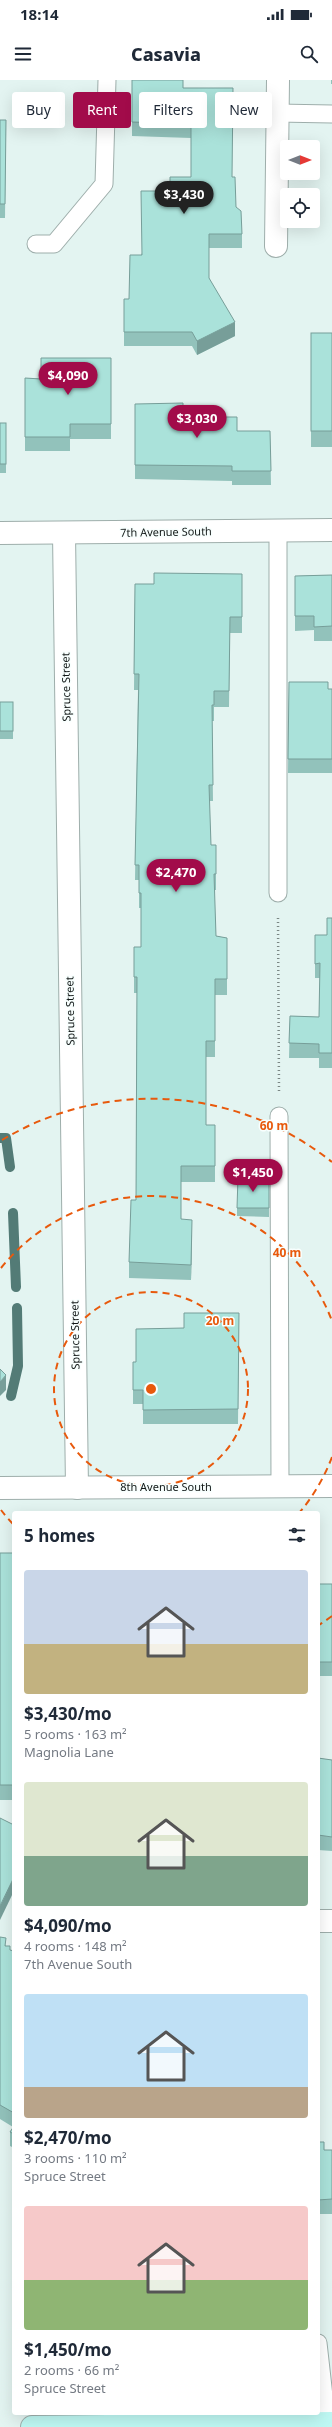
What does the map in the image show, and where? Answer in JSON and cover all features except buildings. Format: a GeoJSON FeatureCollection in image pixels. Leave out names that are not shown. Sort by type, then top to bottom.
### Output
{"type":"FeatureCollection","features":[{"type":"Feature","properties":{"kind":"main road"},"geometry":{"type":"LineString","coordinates":[[32,2427],[330,2423]]}},
{"type":"Feature","properties":{"kind":"street"},"geometry":{"type":"LineString","coordinates":[[276,246],[278,80]]}},
{"type":"Feature","properties":{"kind":"street","name":"7th Avenue South"},"geometry":{"type":"LineString","coordinates":[[0,534],[332,530]]}},
{"type":"Feature","properties":{"kind":"street","name":"Spruce Street"},"geometry":{"type":"LineString","coordinates":[[64,533],[77,1488]]}},
{"type":"Feature","properties":{"kind":"street","name":"8th Avenue South"},"geometry":{"type":"LineString","coordinates":[[0,1488],[332,1486]]}},
{"type":"Feature","properties":{"kind":"street"},"geometry":{"type":"LineString","coordinates":[[320,1921],[332,1921]]}},
{"type":"Feature","properties":{"kind":"lane"},"geometry":{"type":"LineString","coordinates":[[36,244],[54,244],[104,184],[107,80]]}},
{"type":"Feature","properties":{"kind":"lane"},"geometry":{"type":"LineString","coordinates":[[277,113],[332,114]]}},
{"type":"Feature","properties":{"kind":"lane"},"geometry":{"type":"LineString","coordinates":[[278,530],[278,894]]}},
{"type":"Feature","properties":{"kind":"lane"},"geometry":{"type":"LineString","coordinates":[[279,1116],[280,1487]]}},
{"type":"Feature","properties":{"kind":"lane"},"geometry":{"type":"LineString","coordinates":[[320,2356],[330,2423]]}},
{"type":"Feature","properties":{"kind":"path"},"geometry":{"type":"LineString","coordinates":[[278,894],[279,1116]]}},
{"type":"Feature","properties":{"kind":"waterway"},"geometry":{"type":"LineString","coordinates":[[0,1138],[6,1138],[10,1167]]}},
{"type":"Feature","properties":{"kind":"waterway"},"geometry":{"type":"LineString","coordinates":[[13,1213],[16,1287]]}},
{"type":"Feature","properties":{"kind":"waterway"},"geometry":{"type":"LineString","coordinates":[[11,1396],[18,1366],[17,1308]]}}]}
